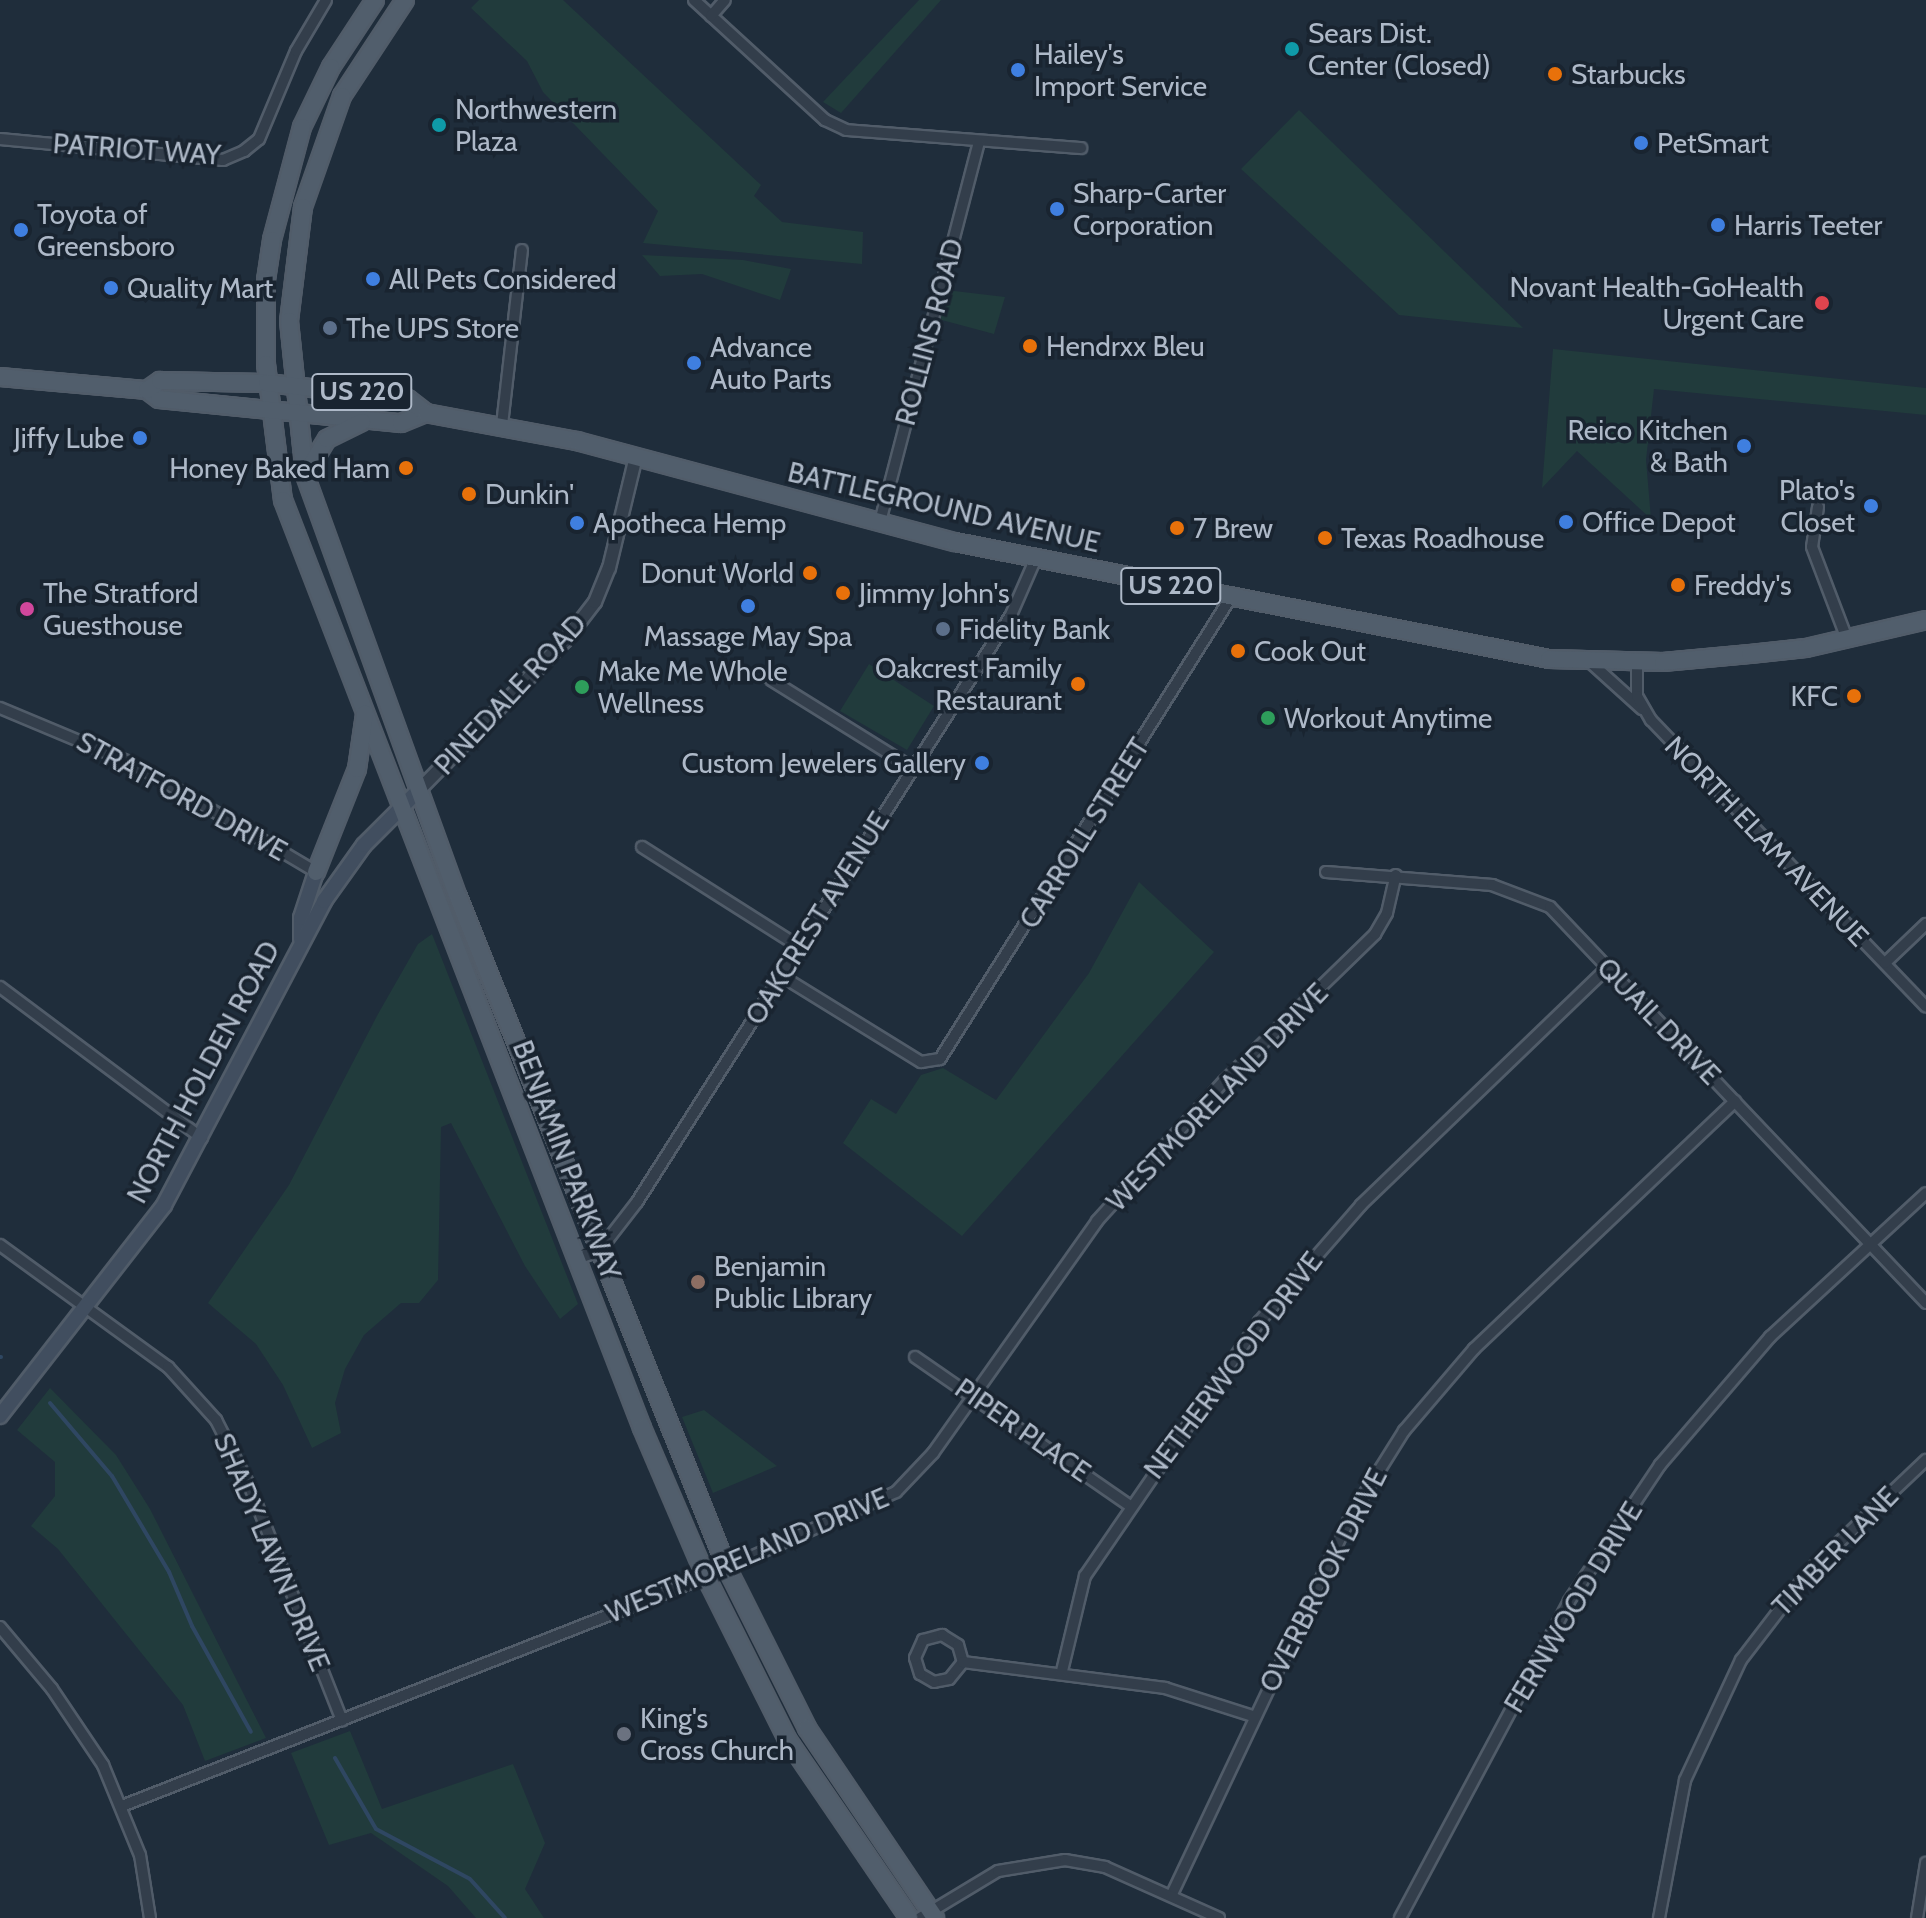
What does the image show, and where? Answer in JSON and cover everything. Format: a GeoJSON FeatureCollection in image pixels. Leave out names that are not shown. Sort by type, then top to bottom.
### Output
{"type":"FeatureCollection","features":[{"type":"Feature","properties":{"kind":"main road","name":"BENJAMIN PARKWAY"},"geometry":{"type":"LineString","coordinates":[[375,0],[331,67],[288,166],[266,280],[267,383],[276,472],[296,544],[366,709],[401,808],[579,1258],[642,1428],[706,1577],[787,1739],[909,1918]]}},
{"type":"Feature","properties":{"kind":"main road","name":"BENJAMIN PARKWAY"},"geometry":{"type":"LineString","coordinates":[[405,0],[359,64],[314,166],[291,284],[295,412],[305,475],[419,790],[727,1568],[807,1728],[928,1916]]}},
{"type":"Feature","properties":{"kind":"main road","name":"BATTLEGROUND AVENUE"},"geometry":{"type":"LineString","coordinates":[[0,377],[147,390],[159,399],[401,423],[426,413]]}},
{"type":"Feature","properties":{"kind":"main road","name":"BATTLEGROUND AVENUE"},"geometry":{"type":"LineString","coordinates":[[147,390],[160,381],[267,383],[408,399],[426,413],[502,425],[636,456],[1035,560],[1443,640],[1590,662],[1750,654],[1847,639],[1926,620]]}},
{"type":"Feature","properties":{"kind":"main road"},"geometry":{"type":"LineString","coordinates":[[305,475],[327,439],[369,420]]}},
{"type":"Feature","properties":{"kind":"main road"},"geometry":{"type":"LineString","coordinates":[[301,944],[301,918],[357,769],[366,709]]}},
{"type":"Feature","properties":{"kind":"main road","name":"NORTH HOLDEN ROAD"},"geometry":{"type":"LineString","coordinates":[[0,1416],[149,1227],[202,1138],[301,944],[341,875],[419,790]]}},
{"type":"Feature","properties":{"kind":"street","name":"PATRIOT WAY"},"geometry":{"type":"LineString","coordinates":[[0,139],[223,160],[244,151],[259,139],[296,51],[326,0]]}},
{"type":"Feature","properties":{"kind":"street"},"geometry":{"type":"LineString","coordinates":[[694,0],[825,120],[846,130],[1081,148]]}},
{"type":"Feature","properties":{"kind":"street"},"geometry":{"type":"LineString","coordinates":[[711,16],[725,0]]}},
{"type":"Feature","properties":{"kind":"street","name":"ROLLINS ROAD"},"geometry":{"type":"LineString","coordinates":[[880,522],[979,142]]}},
{"type":"Feature","properties":{"kind":"street"},"geometry":{"type":"LineString","coordinates":[[502,425],[522,250]]}},
{"type":"Feature","properties":{"kind":"street","name":"PINEDALE ROAD"},"geometry":{"type":"LineString","coordinates":[[419,790],[565,641],[595,602],[609,568],[636,456]]}},
{"type":"Feature","properties":{"kind":"street"},"geometry":{"type":"LineString","coordinates":[[1818,507],[1812,547],[1847,639]]}},
{"type":"Feature","properties":{"kind":"street","name":"OAKCREST AVENUE"},"geometry":{"type":"LineString","coordinates":[[599,1251],[637,1202],[911,767],[1011,615],[1035,560]]}},
{"type":"Feature","properties":{"kind":"street","name":"CARROLL STREET"},"geometry":{"type":"LineString","coordinates":[[780,975],[921,1062],[932,1064],[947,1049],[1231,597]]}},
{"type":"Feature","properties":{"kind":"street","name":"NORTH ELAM AVENUE"},"geometry":{"type":"LineString","coordinates":[[1590,662],[1642,709],[1926,1007]]}},
{"type":"Feature","properties":{"kind":"street"},"geometry":{"type":"LineString","coordinates":[[1637,662],[1637,696],[1642,709]]}},
{"type":"Feature","properties":{"kind":"street"},"geometry":{"type":"LineString","coordinates":[[771,680],[911,767]]}},
{"type":"Feature","properties":{"kind":"street","name":"STRATFORD DRIVE"},"geometry":{"type":"LineString","coordinates":[[0,708],[136,765],[316,872]]}},
{"type":"Feature","properties":{"kind":"street"},"geometry":{"type":"LineString","coordinates":[[642,847],[798,946]]}},
{"type":"Feature","properties":{"kind":"street","name":"QUAIL DRIVE"},"geometry":{"type":"LineString","coordinates":[[1326,872],[1396,875],[1492,885],[1537,898],[1608,967],[1926,1303]]}},
{"type":"Feature","properties":{"kind":"street","name":"WESTMORELAND DRIVE"},"geometry":{"type":"LineString","coordinates":[[122,1806],[706,1577],[896,1492],[933,1453],[1106,1210],[1224,1081],[1364,948],[1387,913],[1396,875]]}},
{"type":"Feature","properties":{"kind":"street"},"geometry":{"type":"LineString","coordinates":[[1885,963],[1926,924]]}},
{"type":"Feature","properties":{"kind":"street","name":"NETHERWOOD DRIVE"},"geometry":{"type":"LineString","coordinates":[[1062,1671],[1085,1576],[1129,1505],[1259,1322],[1316,1252],[1608,967]]}},
{"type":"Feature","properties":{"kind":"street"},"geometry":{"type":"LineString","coordinates":[[0,987],[202,1138]]}},
{"type":"Feature","properties":{"kind":"street","name":"OVERBROOK DRIVE"},"geometry":{"type":"LineString","coordinates":[[1172,1894],[1253,1716],[1350,1517],[1404,1431],[1474,1349],[1735,1101]]}},
{"type":"Feature","properties":{"kind":"street","name":"FERNWOOD DRIVE"},"geometry":{"type":"LineString","coordinates":[[1400,1918],[1569,1601],[1621,1518],[1736,1372],[1926,1193]]}},
{"type":"Feature","properties":{"kind":"street","name":"SHADY LAWN DRIVE"},"geometry":{"type":"LineString","coordinates":[[0,1245],[86,1304],[168,1367],[216,1420],[253,1494],[342,1721]]}},
{"type":"Feature","properties":{"kind":"street"},"geometry":{"type":"LineString","coordinates":[[579,1258],[599,1251]]}},
{"type":"Feature","properties":{"kind":"street","name":"PIPER PLACE"},"geometry":{"type":"LineString","coordinates":[[915,1357],[973,1394],[1129,1505]]}},
{"type":"Feature","properties":{"kind":"street","name":"TIMBER LANE"},"geometry":{"type":"LineString","coordinates":[[1659,1918],[1685,1780],[1741,1660],[1810,1570],[1926,1460]]}},
{"type":"Feature","properties":{"kind":"street"},"geometry":{"type":"LineString","coordinates":[[0,1627],[80,1728],[122,1806],[140,1855],[150,1918]]}},
{"type":"Feature","properties":{"kind":"street"},"geometry":{"type":"LineString","coordinates":[[942,1635],[958,1645],[963,1662],[949,1679],[934,1682],[920,1674],[915,1658],[923,1640],[942,1635]]}},
{"type":"Feature","properties":{"kind":"street"},"geometry":{"type":"LineString","coordinates":[[963,1662],[1062,1671],[1165,1688],[1253,1716]]}},
{"type":"Feature","properties":{"kind":"street"},"geometry":{"type":"LineString","coordinates":[[928,1916],[998,1871],[1037,1861],[1105,1867],[1172,1894],[1219,1918]]}},
{"type":"Feature","properties":{"kind":"street"},"geometry":{"type":"LineString","coordinates":[[1917,1918],[1926,1863]]}},
{"type":"Feature","properties":{"kind":"green space"},"geometry":{"type":"Polygon","coordinates":[[[479,0],[563,0],[761,185],[754,196],[782,222],[863,232],[862,264],[643,243],[658,211],[543,92],[527,61],[471,8],[479,0]]]}},
{"type":"Feature","properties":{"kind":"green space"},"geometry":{"type":"Polygon","coordinates":[[[919,0],[941,0],[841,113],[823,102],[919,0]]]}},
{"type":"Feature","properties":{"kind":"green space"},"geometry":{"type":"Polygon","coordinates":[[[1299,110],[1523,328],[1399,315],[1241,169],[1299,110]]]}},
{"type":"Feature","properties":{"kind":"green space"},"geometry":{"type":"Polygon","coordinates":[[[642,255],[743,260],[791,269],[780,300],[702,274],[660,276],[642,255]]]}},
{"type":"Feature","properties":{"kind":"green space"},"geometry":{"type":"Polygon","coordinates":[[[946,290],[1005,297],[994,334],[938,319],[946,290]]]}},
{"type":"Feature","properties":{"kind":"green space"},"geometry":{"type":"Polygon","coordinates":[[[1553,349],[1926,388],[1926,415],[1654,389],[1646,460],[1651,519],[1577,451],[1542,488],[1553,349]]]}},
{"type":"Feature","properties":{"kind":"green space"},"geometry":{"type":"Polygon","coordinates":[[[869,664],[934,706],[907,750],[840,711],[869,664]]]}},
{"type":"Feature","properties":{"kind":"green space"},"geometry":{"type":"Polygon","coordinates":[[[1139,882],[1214,952],[962,1236],[843,1143],[871,1099],[896,1114],[921,1075],[943,1068],[996,1100],[1089,973],[1139,882]]]}},
{"type":"Feature","properties":{"kind":"green space"},"geometry":{"type":"Polygon","coordinates":[[[432,934],[578,1304],[560,1319],[525,1266],[451,1123],[441,1127],[438,1280],[419,1303],[401,1303],[364,1335],[345,1369],[335,1403],[341,1433],[312,1448],[283,1385],[256,1344],[208,1303],[289,1185],[378,1014],[418,944],[432,934]]]}},
{"type":"Feature","properties":{"kind":"green space"},"geometry":{"type":"Polygon","coordinates":[[[50,1388],[116,1455],[150,1509],[266,1738],[205,1761],[183,1705],[58,1549],[31,1526],[55,1496],[55,1462],[17,1430],[50,1388]]]}},
{"type":"Feature","properties":{"kind":"green space"},"geometry":{"type":"Polygon","coordinates":[[[704,1410],[777,1466],[713,1493],[682,1417],[704,1410]]]}},
{"type":"Feature","properties":{"kind":"green space"},"geometry":{"type":"Polygon","coordinates":[[[350,1731],[382,1809],[513,1764],[545,1843],[525,1889],[544,1918],[476,1918],[448,1886],[371,1833],[329,1845],[291,1753],[350,1731]]]}},
{"type":"Feature","properties":{"kind":"waterway"},"geometry":{"type":"LineString","coordinates":[[50,1403],[112,1476],[169,1572],[192,1626],[251,1732]]}},
{"type":"Feature","properties":{"kind":"waterway"},"geometry":{"type":"LineString","coordinates":[[335,1758],[376,1829],[470,1879],[505,1918]]}},
{"type":"Feature","properties":{"kind":"place","name":"Sears Dist. Center (Closed)"},"geometry":{"type":"Point","coordinates":[1292,49]}},
{"type":"Feature","properties":{"kind":"place","name":"Hailey's Import Service"},"geometry":{"type":"Point","coordinates":[1018,70]}},
{"type":"Feature","properties":{"kind":"place","name":"Starbucks"},"geometry":{"type":"Point","coordinates":[1555,74]}},
{"type":"Feature","properties":{"kind":"place","name":"Northwestern Plaza"},"geometry":{"type":"Point","coordinates":[439,125]}},
{"type":"Feature","properties":{"kind":"place","name":"PetSmart"},"geometry":{"type":"Point","coordinates":[1641,143]}},
{"type":"Feature","properties":{"kind":"place","name":"Sharp-Carter Corporation"},"geometry":{"type":"Point","coordinates":[1057,209]}},
{"type":"Feature","properties":{"kind":"place","name":"Harris Teeter"},"geometry":{"type":"Point","coordinates":[1718,225]}},
{"type":"Feature","properties":{"kind":"place","name":"Toyota of Greensboro"},"geometry":{"type":"Point","coordinates":[21,230]}},
{"type":"Feature","properties":{"kind":"place","name":"All Pets Considered"},"geometry":{"type":"Point","coordinates":[373,279]}},
{"type":"Feature","properties":{"kind":"place","name":"Quality Mart"},"geometry":{"type":"Point","coordinates":[111,288]}},
{"type":"Feature","properties":{"kind":"place","name":"Novant Health-GoHealth Urgent Care"},"geometry":{"type":"Point","coordinates":[1822,303]}},
{"type":"Feature","properties":{"kind":"place","name":"The UPS Store"},"geometry":{"type":"Point","coordinates":[330,328]}},
{"type":"Feature","properties":{"kind":"place","name":"Hendrxx Bleu"},"geometry":{"type":"Point","coordinates":[1030,346]}},
{"type":"Feature","properties":{"kind":"place","name":"Advance Auto Parts"},"geometry":{"type":"Point","coordinates":[694,363]}},
{"type":"Feature","properties":{"kind":"place","name":"Jiffy Lube"},"geometry":{"type":"Point","coordinates":[140,438]}},
{"type":"Feature","properties":{"kind":"place","name":"Reico Kitchen & Bath"},"geometry":{"type":"Point","coordinates":[1744,446]}},
{"type":"Feature","properties":{"kind":"place","name":"Honey Baked Ham"},"geometry":{"type":"Point","coordinates":[406,468]}},
{"type":"Feature","properties":{"kind":"place","name":"Dunkin'"},"geometry":{"type":"Point","coordinates":[469,494]}},
{"type":"Feature","properties":{"kind":"place","name":"Plato's Closet"},"geometry":{"type":"Point","coordinates":[1871,506]}},
{"type":"Feature","properties":{"kind":"place","name":"Office Depot"},"geometry":{"type":"Point","coordinates":[1566,522]}},
{"type":"Feature","properties":{"kind":"place","name":"Apotheca Hemp"},"geometry":{"type":"Point","coordinates":[577,523]}},
{"type":"Feature","properties":{"kind":"place","name":"7 Brew"},"geometry":{"type":"Point","coordinates":[1177,528]}},
{"type":"Feature","properties":{"kind":"place","name":"Texas Roadhouse"},"geometry":{"type":"Point","coordinates":[1325,538]}},
{"type":"Feature","properties":{"kind":"place","name":"Donut World"},"geometry":{"type":"Point","coordinates":[810,573]}},
{"type":"Feature","properties":{"kind":"place","name":"Freddy's"},"geometry":{"type":"Point","coordinates":[1678,585]}},
{"type":"Feature","properties":{"kind":"place","name":"Jimmy John's"},"geometry":{"type":"Point","coordinates":[843,593]}},
{"type":"Feature","properties":{"kind":"place","name":"Massage May Spa"},"geometry":{"type":"Point","coordinates":[748,606]}},
{"type":"Feature","properties":{"kind":"place","name":"The Stratford Guesthouse"},"geometry":{"type":"Point","coordinates":[27,609]}},
{"type":"Feature","properties":{"kind":"place","name":"Fidelity Bank"},"geometry":{"type":"Point","coordinates":[943,629]}},
{"type":"Feature","properties":{"kind":"place","name":"Cook Out"},"geometry":{"type":"Point","coordinates":[1238,651]}},
{"type":"Feature","properties":{"kind":"place","name":"Oakcrest Family Restaurant"},"geometry":{"type":"Point","coordinates":[1078,684]}},
{"type":"Feature","properties":{"kind":"place","name":"Make Me Whole Wellness"},"geometry":{"type":"Point","coordinates":[582,687]}},
{"type":"Feature","properties":{"kind":"place","name":"KFC"},"geometry":{"type":"Point","coordinates":[1854,696]}},
{"type":"Feature","properties":{"kind":"place","name":"Workout Anytime"},"geometry":{"type":"Point","coordinates":[1268,718]}},
{"type":"Feature","properties":{"kind":"place","name":"Custom Jewelers Gallery"},"geometry":{"type":"Point","coordinates":[982,763]}},
{"type":"Feature","properties":{"kind":"place","name":"Benjamin Public Library"},"geometry":{"type":"Point","coordinates":[698,1282]}},
{"type":"Feature","properties":{"kind":"place","name":"King's Cross Church"},"geometry":{"type":"Point","coordinates":[624,1734]}}]}
